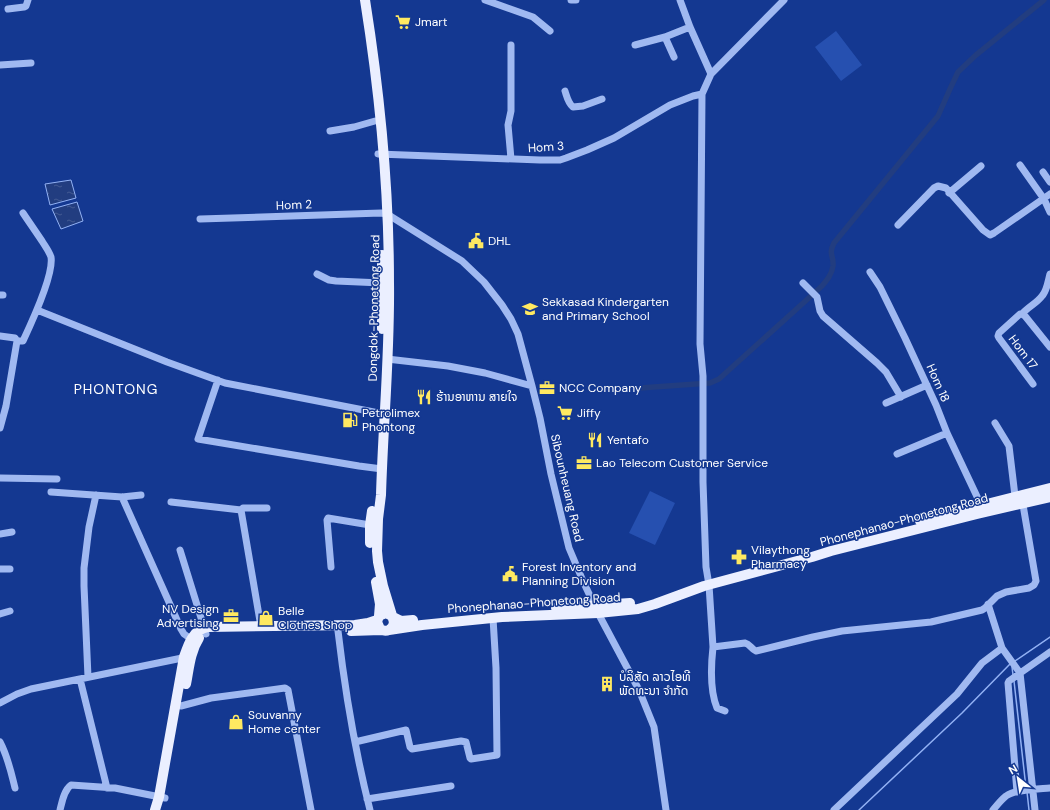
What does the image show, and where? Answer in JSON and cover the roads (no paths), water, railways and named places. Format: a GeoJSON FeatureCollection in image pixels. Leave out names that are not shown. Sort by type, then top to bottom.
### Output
{"type":"FeatureCollection","features":[{"type":"Feature","properties":{"kind":"main road","name":"Dongdok-Phonetong Road"},"geometry":{"type":"LineString","coordinates":[[360,0],[375,121],[381,154]]}},
{"type":"Feature","properties":{"kind":"main road","name":"Dongdok-Phonetong Road"},"geometry":{"type":"LineString","coordinates":[[365,0],[372,40],[389,283],[387,359],[381,414]]}},
{"type":"Feature","properties":{"kind":"main road","name":"Dongdok-Phonetong Road"},"geometry":{"type":"LineString","coordinates":[[380,585],[377,551],[378,519],[381,495],[379,468],[384,214]]}},
{"type":"Feature","properties":{"kind":"main road","name":"Dongdok-Phonetong Road"},"geometry":{"type":"LineString","coordinates":[[379,468],[370,525],[372,561],[392,616]]}},
{"type":"Feature","properties":{"kind":"main road","name":"Phonephanao-Phonetong Road"},"geometry":{"type":"LineString","coordinates":[[708,582],[812,558],[1050,488]]}},
{"type":"Feature","properties":{"kind":"main road","name":"Phonephanao-Phonetong Road"},"geometry":{"type":"LineString","coordinates":[[392,616],[401,621],[596,609],[638,609],[655,604],[708,582],[981,505],[1020,498],[1050,497]]}},
{"type":"Feature","properties":{"kind":"main road"},"geometry":{"type":"LineString","coordinates":[[162,810],[162,798],[191,639],[195,633],[261,627],[355,625],[368,623],[378,618],[386,613],[392,616],[394,625],[385,630],[377,624],[378,618],[380,604],[380,585]]}},
{"type":"Feature","properties":{"kind":"main road","name":"Phonephanao-Phonetong Road"},"geometry":{"type":"LineString","coordinates":[[205,631],[338,632],[385,630],[499,615]]}},
{"type":"Feature","properties":{"kind":"main road"},"geometry":{"type":"LineString","coordinates":[[155,810],[162,798],[181,706],[188,657],[196,642],[205,631]]}},
{"type":"Feature","properties":{"kind":"street"},"geometry":{"type":"LineString","coordinates":[[8,9],[24,7],[26,6],[28,0]]}},
{"type":"Feature","properties":{"kind":"street"},"geometry":{"type":"LineString","coordinates":[[485,0],[533,17],[550,31]]}},
{"type":"Feature","properties":{"kind":"street"},"geometry":{"type":"LineString","coordinates":[[570,0],[576,0]]}},
{"type":"Feature","properties":{"kind":"street"},"geometry":{"type":"LineString","coordinates":[[680,0],[710,74]]}},
{"type":"Feature","properties":{"kind":"street"},"geometry":{"type":"LineString","coordinates":[[724,711],[717,708],[714,701],[711,666],[713,647],[706,567],[703,482],[703,376],[700,344],[702,94],[710,74],[784,0]]}},
{"type":"Feature","properties":{"kind":"street"},"geometry":{"type":"LineString","coordinates":[[635,45],[665,37],[690,27]]}},
{"type":"Feature","properties":{"kind":"street"},"geometry":{"type":"LineString","coordinates":[[665,37],[674,57]]}},
{"type":"Feature","properties":{"kind":"street"},"geometry":{"type":"LineString","coordinates":[[511,45],[511,111],[508,125],[511,159]]}},
{"type":"Feature","properties":{"kind":"street"},"geometry":{"type":"LineString","coordinates":[[0,65],[32,63]]}},
{"type":"Feature","properties":{"kind":"street"},"geometry":{"type":"LineString","coordinates":[[565,91],[568,101],[574,107],[583,106],[602,99]]}},
{"type":"Feature","properties":{"kind":"street","name":"Hom 3"},"geometry":{"type":"LineString","coordinates":[[381,154],[560,160],[614,138],[675,103],[702,94]]}},
{"type":"Feature","properties":{"kind":"street"},"geometry":{"type":"LineString","coordinates":[[330,131],[354,128],[375,121]]}},
{"type":"Feature","properties":{"kind":"street"},"geometry":{"type":"LineString","coordinates":[[1020,165],[1044,199],[1050,212]]}},
{"type":"Feature","properties":{"kind":"street"},"geometry":{"type":"LineString","coordinates":[[949,192],[981,166]]}},
{"type":"Feature","properties":{"kind":"street"},"geometry":{"type":"LineString","coordinates":[[1043,172],[1050,182]]}},
{"type":"Feature","properties":{"kind":"street"},"geometry":{"type":"LineString","coordinates":[[898,225],[934,188],[938,186],[946,188],[983,230],[990,235],[1050,194]]}},
{"type":"Feature","properties":{"kind":"street"},"geometry":{"type":"LineString","coordinates":[[17,341],[22,340],[37,310],[47,282],[51,258],[23,213]]}},
{"type":"Feature","properties":{"kind":"street","name":"Hom 2"},"geometry":{"type":"LineString","coordinates":[[200,219],[384,214]]}},
{"type":"Feature","properties":{"kind":"street","name":"Sibounheuang Road"},"geometry":{"type":"LineString","coordinates":[[384,214],[462,261],[484,282],[511,319],[518,334],[532,386],[569,548],[596,609],[639,690],[654,727],[666,810]]}},
{"type":"Feature","properties":{"kind":"street","name":"Hom 18"},"geometry":{"type":"LineString","coordinates":[[870,272],[880,287],[927,385],[947,433],[981,505]]}},
{"type":"Feature","properties":{"kind":"street"},"geometry":{"type":"LineString","coordinates":[[317,274],[329,280],[336,281],[382,283]]}},
{"type":"Feature","properties":{"kind":"street"},"geometry":{"type":"LineString","coordinates":[[1022,314],[1044,294],[1050,274]]}},
{"type":"Feature","properties":{"kind":"street"},"geometry":{"type":"LineString","coordinates":[[803,283],[817,297],[820,311],[823,316],[886,372],[901,397]]}},
{"type":"Feature","properties":{"kind":"street"},"geometry":{"type":"LineString","coordinates":[[37,310],[167,362],[225,383],[381,414]]}},
{"type":"Feature","properties":{"kind":"street","name":"Hom 17"},"geometry":{"type":"LineString","coordinates":[[1034,384],[998,336],[1009,324],[1020,314],[1022,314],[1050,347]]}},
{"type":"Feature","properties":{"kind":"street"},"geometry":{"type":"LineString","coordinates":[[0,336],[15,338],[17,341]]}},
{"type":"Feature","properties":{"kind":"street"},"geometry":{"type":"LineString","coordinates":[[0,428],[3,403],[17,341]]}},
{"type":"Feature","properties":{"kind":"street"},"geometry":{"type":"LineString","coordinates":[[387,359],[448,366],[485,373],[532,386]]}},
{"type":"Feature","properties":{"kind":"street"},"geometry":{"type":"LineString","coordinates":[[218,380],[198,439],[379,468]]}},
{"type":"Feature","properties":{"kind":"street"},"geometry":{"type":"LineString","coordinates":[[886,404],[927,385]]}},
{"type":"Feature","properties":{"kind":"street"},"geometry":{"type":"LineString","coordinates":[[713,647],[747,643],[753,650],[756,651],[813,637],[842,632],[931,622],[982,610],[997,596],[1006,592],[1029,588],[1034,585],[1035,576],[1009,446],[994,423]]}},
{"type":"Feature","properties":{"kind":"street"},"geometry":{"type":"LineString","coordinates":[[897,454],[947,433]]}},
{"type":"Feature","properties":{"kind":"street"},"geometry":{"type":"LineString","coordinates":[[0,478],[57,479]]}},
{"type":"Feature","properties":{"kind":"street"},"geometry":{"type":"LineString","coordinates":[[51,492],[122,497],[141,495]]}},
{"type":"Feature","properties":{"kind":"street"},"geometry":{"type":"LineString","coordinates":[[88,677],[84,568],[89,527],[96,495]]}},
{"type":"Feature","properties":{"kind":"street"},"geometry":{"type":"LineString","coordinates":[[122,497],[180,629],[191,639]]}},
{"type":"Feature","properties":{"kind":"street"},"geometry":{"type":"LineString","coordinates":[[171,502],[241,510],[243,508],[267,508]]}},
{"type":"Feature","properties":{"kind":"street"},"geometry":{"type":"LineString","coordinates":[[241,510],[261,627]]}},
{"type":"Feature","properties":{"kind":"street"},"geometry":{"type":"LineString","coordinates":[[331,567],[328,518],[370,525]]}},
{"type":"Feature","properties":{"kind":"street"},"geometry":{"type":"LineString","coordinates":[[0,534],[12,532]]}},
{"type":"Feature","properties":{"kind":"street"},"geometry":{"type":"LineString","coordinates":[[180,550],[205,631]]}},
{"type":"Feature","properties":{"kind":"street"},"geometry":{"type":"LineString","coordinates":[[0,569],[10,569]]}},
{"type":"Feature","properties":{"kind":"street"},"geometry":{"type":"LineString","coordinates":[[988,604],[1003,649],[1016,674],[1035,810]]}},
{"type":"Feature","properties":{"kind":"street"},"geometry":{"type":"LineString","coordinates":[[0,614],[10,611]]}},
{"type":"Feature","properties":{"kind":"street"},"geometry":{"type":"LineString","coordinates":[[355,742],[406,730],[410,747],[412,749],[461,741],[466,742],[471,759],[497,755],[496,668],[499,615]]}},
{"type":"Feature","properties":{"kind":"street"},"geometry":{"type":"LineString","coordinates":[[338,632],[344,682],[370,810]]}},
{"type":"Feature","properties":{"kind":"street"},"geometry":{"type":"LineString","coordinates":[[834,810],[956,694],[982,663],[1003,649]]}},
{"type":"Feature","properties":{"kind":"street"},"geometry":{"type":"LineString","coordinates":[[1018,792],[1008,684],[1016,674],[1050,652]]}},
{"type":"Feature","properties":{"kind":"street"},"geometry":{"type":"LineString","coordinates":[[0,703],[24,691],[188,657]]}},
{"type":"Feature","properties":{"kind":"street"},"geometry":{"type":"LineString","coordinates":[[80,679],[107,788]]}},
{"type":"Feature","properties":{"kind":"street"},"geometry":{"type":"LineString","coordinates":[[181,706],[211,698],[285,688],[287,689],[311,810]]}},
{"type":"Feature","properties":{"kind":"street"},"geometry":{"type":"LineString","coordinates":[[0,742],[10,764],[15,788]]}},
{"type":"Feature","properties":{"kind":"street"},"geometry":{"type":"LineString","coordinates":[[60,810],[64,796],[68,787],[71,785],[115,788],[162,798]]}},
{"type":"Feature","properties":{"kind":"street"},"geometry":{"type":"LineString","coordinates":[[367,799],[451,786]]}},
{"type":"Feature","properties":{"kind":"street"},"geometry":{"type":"LineString","coordinates":[[993,810],[1004,797],[1009,794],[1050,788]]}},
{"type":"Feature","properties":{"kind":"water"},"geometry":{"type":"Polygon","coordinates":[[[71,180],[76,198],[50,205],[45,184],[71,180]]]}},
{"type":"Feature","properties":{"kind":"water"},"geometry":{"type":"Polygon","coordinates":[[[77,202],[83,221],[61,229],[52,209],[77,202]]]}},
{"type":"Feature","properties":{"kind":"waterway"},"geometry":{"type":"LineString","coordinates":[[640,388],[710,383],[719,379],[822,286],[829,277],[832,269],[833,262],[831,250],[834,243],[938,116],[958,72],[976,55],[1044,0]]}},
{"type":"Feature","properties":{"kind":"waterway"},"geometry":{"type":"LineString","coordinates":[[1015,661],[1050,637]]}},
{"type":"Feature","properties":{"kind":"waterway"},"geometry":{"type":"LineString","coordinates":[[859,810],[962,713],[1010,664]]}},
{"type":"Feature","properties":{"kind":"waterway"},"geometry":{"type":"LineString","coordinates":[[1012,667],[1013,675]]}},
{"type":"Feature","properties":{"kind":"waterway"},"geometry":{"type":"LineString","coordinates":[[1014,681],[1026,788]]}},
{"type":"Feature","properties":{"kind":"waterway"},"geometry":{"type":"LineString","coordinates":[[1027,792],[1029,810]]}},
{"type":"Feature","properties":{"kind":"place","name":"Jmart"},"geometry":{"type":"Point","coordinates":[403,22]}},
{"type":"Feature","properties":{"kind":"place","name":"DHL"},"geometry":{"type":"Point","coordinates":[476,241]}},
{"type":"Feature","properties":{"kind":"place","name":"Sekkasad Kindergarten and Primary School"},"geometry":{"type":"Point","coordinates":[530,309]}},
{"type":"Feature","properties":{"kind":"place","name":"NCC Company"},"geometry":{"type":"Point","coordinates":[547,388]}},
{"type":"Feature","properties":{"kind":"place","name":"ຮ້ານອາຫານ ສາຍໃຈ"},"geometry":{"type":"Point","coordinates":[424,397]}},
{"type":"Feature","properties":{"kind":"place","name":"Jiffy"},"geometry":{"type":"Point","coordinates":[565,413]}},
{"type":"Feature","properties":{"kind":"place","name":"Petrolimex Phontong"},"geometry":{"type":"Point","coordinates":[350,420]}},
{"type":"Feature","properties":{"kind":"place","name":"Yentafo"},"geometry":{"type":"Point","coordinates":[595,440]}},
{"type":"Feature","properties":{"kind":"place","name":"Lao Telecom Customer Service"},"geometry":{"type":"Point","coordinates":[584,463]}},
{"type":"Feature","properties":{"kind":"place","name":"Vilaythong Pharmacy"},"geometry":{"type":"Point","coordinates":[739,557]}},
{"type":"Feature","properties":{"kind":"place","name":"Forest Inventory and Planning Division"},"geometry":{"type":"Point","coordinates":[510,574]}},
{"type":"Feature","properties":{"kind":"place","name":"NV Design Advertising"},"geometry":{"type":"Point","coordinates":[231,616]}},
{"type":"Feature","properties":{"kind":"place","name":"Belle Clothes Shop"},"geometry":{"type":"Point","coordinates":[266,618]}},
{"type":"Feature","properties":{"kind":"place","name":"ບໍລິສັດ ລາວໄອທີ ພັດທະນາ ຈຳກັດ"},"geometry":{"type":"Point","coordinates":[607,684]}},
{"type":"Feature","properties":{"kind":"place","name":"Souvanny Home center"},"geometry":{"type":"Point","coordinates":[236,722]}},
{"type":"Feature","properties":{"kind":"district","name":"PHONTONG"},"geometry":{"type":"Point","coordinates":[116,389]}}]}
